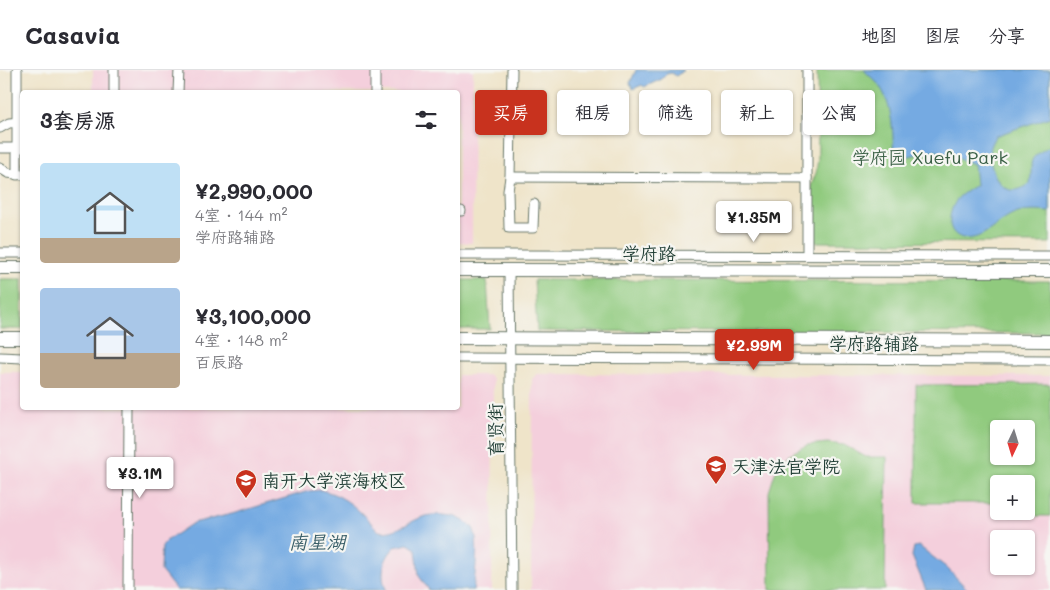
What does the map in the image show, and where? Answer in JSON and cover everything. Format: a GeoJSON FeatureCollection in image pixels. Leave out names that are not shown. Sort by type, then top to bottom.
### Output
{"type":"FeatureCollection","features":[{"type":"Feature","properties":{"kind":"highway"},"geometry":{"type":"LineString","coordinates":[[0,268],[20,268]]}},
{"type":"Feature","properties":{"kind":"highway","name":"学府路"},"geometry":{"type":"LineString","coordinates":[[460,270],[1050,272]]}},
{"type":"Feature","properties":{"kind":"highway"},"geometry":{"type":"LineString","coordinates":[[0,338],[20,338]]}},
{"type":"Feature","properties":{"kind":"highway"},"geometry":{"type":"LineString","coordinates":[[460,338],[1050,341]]}},
{"type":"Feature","properties":{"kind":"street"},"geometry":{"type":"LineString","coordinates":[[0,168],[8,173],[20,175],[20,122],[17,70]]}},
{"type":"Feature","properties":{"kind":"street"},"geometry":{"type":"LineString","coordinates":[[114,70],[114,90]]}},
{"type":"Feature","properties":{"kind":"street"},"geometry":{"type":"LineString","coordinates":[[178,90],[179,70]]}},
{"type":"Feature","properties":{"kind":"street"},"geometry":{"type":"LineString","coordinates":[[375,70],[375,90]]}},
{"type":"Feature","properties":{"kind":"street"},"geometry":{"type":"LineString","coordinates":[[512,70],[510,177],[508,191],[509,228],[534,228],[534,204]]}},
{"type":"Feature","properties":{"kind":"street"},"geometry":{"type":"LineString","coordinates":[[807,70],[807,255]]}},
{"type":"Feature","properties":{"kind":"street"},"geometry":{"type":"LineString","coordinates":[[0,128],[9,123],[20,122]]}},
{"type":"Feature","properties":{"kind":"street"},"geometry":{"type":"LineString","coordinates":[[0,148],[20,148]]}},
{"type":"Feature","properties":{"kind":"street"},"geometry":{"type":"LineString","coordinates":[[510,177],[807,178]]}},
{"type":"Feature","properties":{"kind":"street"},"geometry":{"type":"LineString","coordinates":[[0,253],[20,253]]}},
{"type":"Feature","properties":{"kind":"street"},"geometry":{"type":"LineString","coordinates":[[460,255],[1050,256]]}},
{"type":"Feature","properties":{"kind":"street","name":"育贤街"},"geometry":{"type":"LineString","coordinates":[[509,270],[512,590]]}},
{"type":"Feature","properties":{"kind":"street"},"geometry":{"type":"LineString","coordinates":[[0,357],[20,358]]}},
{"type":"Feature","properties":{"kind":"street","name":"学府路辅路"},"geometry":{"type":"LineString","coordinates":[[460,358],[1050,360]]}},
{"type":"Feature","properties":{"kind":"street"},"geometry":{"type":"LineString","coordinates":[[128,590],[129,410]]}},
{"type":"Feature","properties":{"kind":"shaded area"},"geometry":{"type":"Polygon","coordinates":[[[93,70],[473,70],[472,243],[460,242],[460,90],[93,90],[93,70]]]}},
{"type":"Feature","properties":{"kind":"shaded area","name":"南开大学滨海校区"},"geometry":{"type":"Polygon","coordinates":[[[0,372],[20,372],[20,410],[460,410],[460,375],[489,375],[493,379],[492,590],[0,590],[0,372]]]}},
{"type":"Feature","properties":{"kind":"shaded area","name":"天津法官学院"},"geometry":{"type":"Polygon","coordinates":[[[537,374],[1050,376],[1050,590],[531,590],[532,379],[537,374]]]}},
{"type":"Feature","properties":{"kind":"green space","name":"学府园 Xuefu Park"},"geometry":{"type":"Polygon","coordinates":[[[817,70],[1050,70],[1050,243],[810,242],[811,186],[816,173],[818,159],[818,135],[875,135],[875,90],[817,90],[817,70]]]}},
{"type":"Feature","properties":{"kind":"green space"},"geometry":{"type":"Polygon","coordinates":[[[0,279],[20,279],[20,329],[0,329],[0,279]]]}},
{"type":"Feature","properties":{"kind":"green space"},"geometry":{"type":"Polygon","coordinates":[[[460,280],[487,280],[490,329],[460,329],[460,280]]]}},
{"type":"Feature","properties":{"kind":"green space"},"geometry":{"type":"Polygon","coordinates":[[[534,280],[1050,281],[1050,333],[537,331],[534,280]]]}},
{"type":"Feature","properties":{"kind":"green space"},"geometry":{"type":"Polygon","coordinates":[[[1050,384],[1050,516],[1035,516],[1035,475],[990,475],[990,503],[916,503],[916,385],[1050,384]]]}},
{"type":"Feature","properties":{"kind":"green space"},"geometry":{"type":"Polygon","coordinates":[[[827,443],[844,445],[866,457],[887,457],[885,590],[770,590],[769,492],[775,473],[790,454],[807,445],[827,443]]]}},
{"type":"Feature","properties":{"kind":"water"},"geometry":{"type":"Polygon","coordinates":[[[636,70],[684,70],[676,76],[672,73],[666,74],[662,79],[644,87],[642,85],[633,89],[630,83],[636,70]]]}},
{"type":"Feature","properties":{"kind":"water"},"geometry":{"type":"Polygon","coordinates":[[[864,70],[1050,70],[1050,117],[995,136],[989,152],[991,166],[997,179],[1006,188],[1016,190],[1030,184],[1033,158],[1050,146],[1050,212],[1032,211],[1019,213],[977,237],[963,238],[957,235],[950,225],[951,213],[953,206],[960,196],[976,185],[974,164],[934,150],[893,160],[893,131],[890,110],[878,84],[864,70]]]}},
{"type":"Feature","properties":{"kind":"water","name":"南星湖"},"geometry":{"type":"Polygon","coordinates":[[[321,490],[339,496],[359,511],[379,531],[391,531],[420,518],[432,515],[453,516],[461,519],[473,528],[475,534],[476,558],[473,590],[429,590],[419,576],[416,549],[408,544],[395,547],[385,561],[383,578],[386,590],[176,590],[161,571],[162,546],[166,541],[193,523],[232,514],[309,491],[321,490]]]}},
{"type":"Feature","properties":{"kind":"water"},"geometry":{"type":"Polygon","coordinates":[[[919,546],[947,568],[968,590],[926,590],[912,556],[914,547],[919,546]]]}},
{"type":"Feature","properties":{"kind":"place","name":"天津法官学院"},"geometry":{"type":"Point","coordinates":[716,485]}},
{"type":"Feature","properties":{"kind":"place","name":"南开大学滨海校区"},"geometry":{"type":"Point","coordinates":[246,499]}}]}
